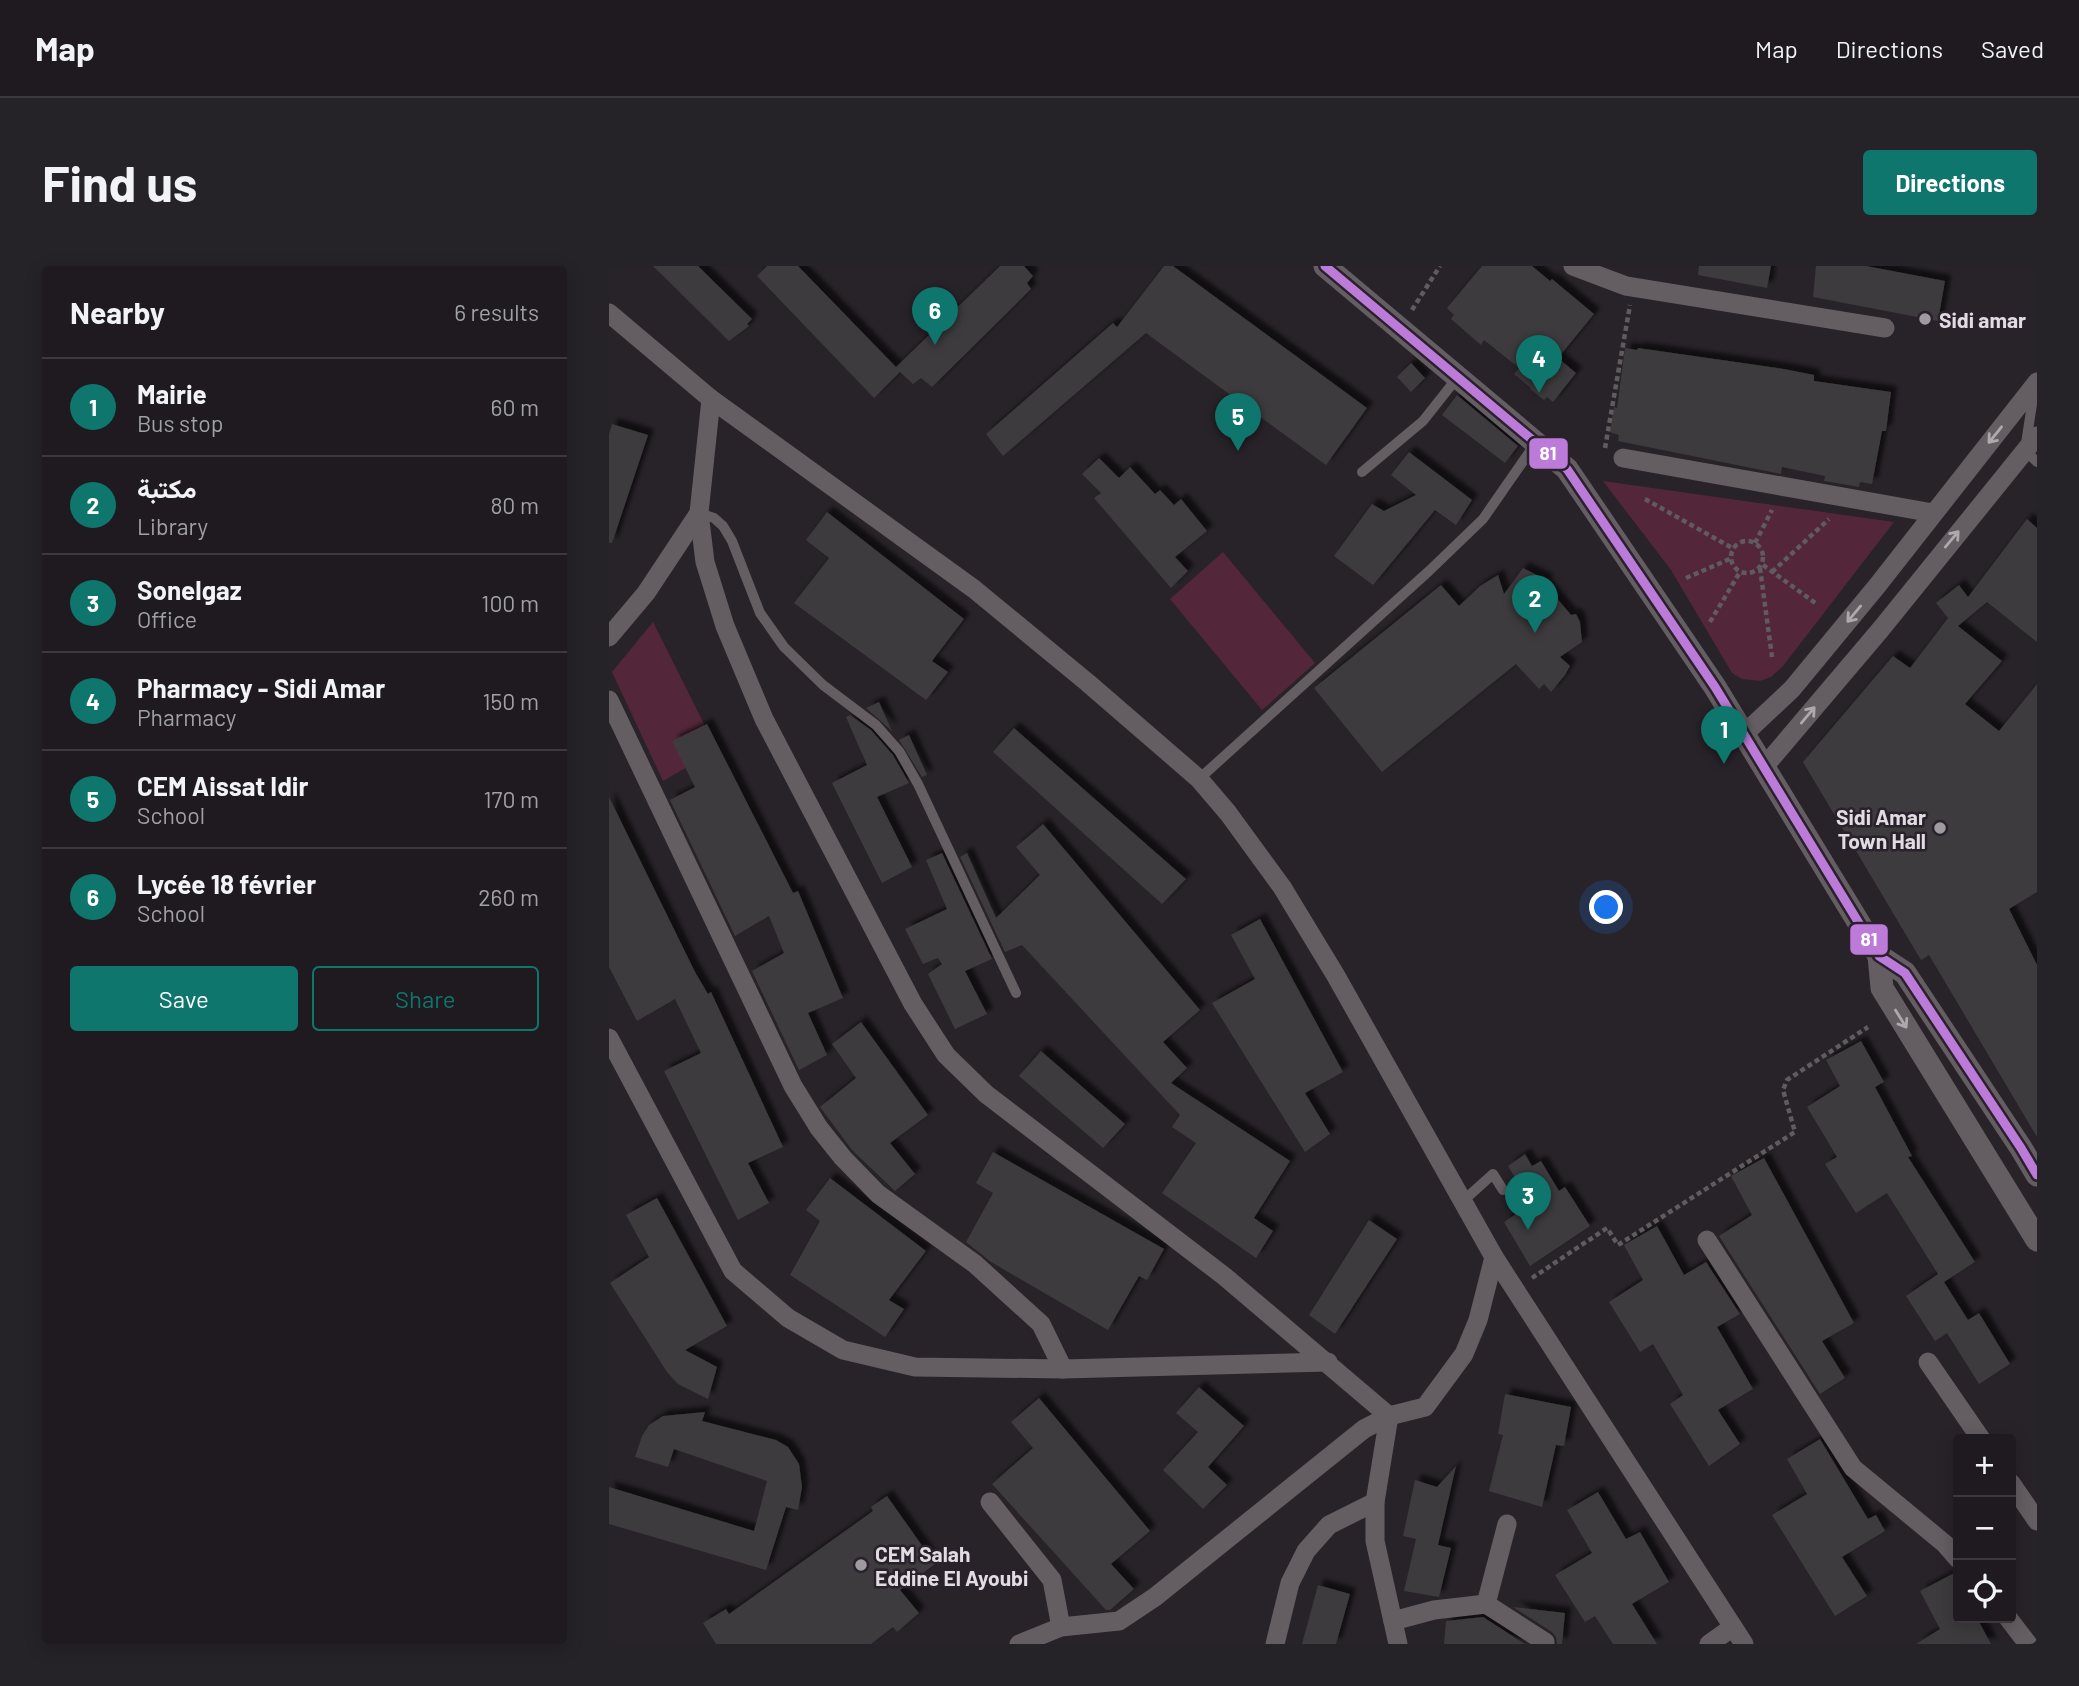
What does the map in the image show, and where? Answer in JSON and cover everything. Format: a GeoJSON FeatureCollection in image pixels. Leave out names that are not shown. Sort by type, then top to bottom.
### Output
{"type":"FeatureCollection","features":[{"type":"Feature","properties":{"kind":"street"},"geometry":{"type":"LineString","coordinates":[[1325,266],[1567,469],[1700,664],[1879,956],[1905,973],[2037,1175]]}},
{"type":"Feature","properties":{"kind":"street"},"geometry":{"type":"LineString","coordinates":[[1573,266],[1633,287],[1885,328]]}},
{"type":"Feature","properties":{"kind":"street"},"geometry":{"type":"LineString","coordinates":[[609,313],[711,399],[974,589],[1089,683],[1199,779],[1282,887],[1336,976],[1494,1257],[1738,1636],[1709,1644]]}},
{"type":"Feature","properties":{"kind":"street"},"geometry":{"type":"LineString","coordinates":[[1744,734],[1791,689],[1877,586],[2036,384]]}},
{"type":"Feature","properties":{"kind":"street"},"geometry":{"type":"LineString","coordinates":[[711,399],[699,513],[705,562],[725,626],[764,719],[913,1004],[946,1055],[986,1094],[1224,1276],[1389,1416]]}},
{"type":"Feature","properties":{"kind":"street"},"geometry":{"type":"LineString","coordinates":[[1763,767],[2033,449]]}},
{"type":"Feature","properties":{"kind":"street"},"geometry":{"type":"LineString","coordinates":[[1613,455],[1933,513]]}},
{"type":"Feature","properties":{"kind":"street"},"geometry":{"type":"LineString","coordinates":[[609,638],[646,593],[699,513]]}},
{"type":"Feature","properties":{"kind":"street"},"geometry":{"type":"LineString","coordinates":[[609,700],[793,1086],[819,1128],[843,1158],[878,1194],[975,1264],[1020,1303],[1041,1324],[1063,1369]]}},
{"type":"Feature","properties":{"kind":"street"},"geometry":{"type":"LineString","coordinates":[[1879,956],[1882,988],[2037,1240]]}},
{"type":"Feature","properties":{"kind":"street"},"geometry":{"type":"LineString","coordinates":[[609,1038],[733,1271],[788,1318],[843,1350],[915,1367],[1063,1369],[1328,1362]]}},
{"type":"Feature","properties":{"kind":"street"},"geometry":{"type":"LineString","coordinates":[[1707,1240],[1853,1468],[1953,1553]]}},
{"type":"Feature","properties":{"kind":"street"},"geometry":{"type":"LineString","coordinates":[[1019,1644],[1061,1627],[1119,1621],[1155,1597],[1364,1429],[1389,1416],[1425,1407],[1464,1354],[1478,1320],[1494,1257]]}},
{"type":"Feature","properties":{"kind":"street"},"geometry":{"type":"LineString","coordinates":[[1928,1362],[1978,1434]]}},
{"type":"Feature","properties":{"kind":"street"},"geometry":{"type":"LineString","coordinates":[[1389,1416],[1375,1502],[1375,1541],[1398,1644]]}},
{"type":"Feature","properties":{"kind":"street"},"geometry":{"type":"LineString","coordinates":[[2016,1490],[2037,1521]]}},
{"type":"Feature","properties":{"kind":"street"},"geometry":{"type":"LineString","coordinates":[[990,1502],[1052,1580],[1061,1627]]}},
{"type":"Feature","properties":{"kind":"street"},"geometry":{"type":"LineString","coordinates":[[1275,1644],[1290,1583],[1306,1551],[1329,1525],[1375,1502]]}},
{"type":"Feature","properties":{"kind":"street"},"geometry":{"type":"LineString","coordinates":[[1486,1604],[1507,1524]]}},
{"type":"Feature","properties":{"kind":"street"},"geometry":{"type":"LineString","coordinates":[[1393,1621],[1434,1610],[1486,1604],[1545,1642]]}},
{"type":"Feature","properties":{"kind":"street"},"geometry":{"type":"LineString","coordinates":[[2012,1623],[2028,1644]]}},
{"type":"Feature","properties":{"kind":"lane"},"geometry":{"type":"LineString","coordinates":[[1362,472],[1423,421],[1458,378]]}},
{"type":"Feature","properties":{"kind":"lane"},"geometry":{"type":"LineString","coordinates":[[2033,449],[2036,384]]}},
{"type":"Feature","properties":{"kind":"lane"},"geometry":{"type":"LineString","coordinates":[[1199,779],[1483,519],[1535,444]]}},
{"type":"Feature","properties":{"kind":"lane"},"geometry":{"type":"LineString","coordinates":[[699,513],[713,518],[723,526],[732,541],[760,613],[784,647],[824,685],[876,725],[899,751],[918,785],[1016,993]]}},
{"type":"Feature","properties":{"kind":"lane"},"geometry":{"type":"LineString","coordinates":[[1463,1201],[1493,1174],[1503,1190]]}},
{"type":"Feature","properties":{"kind":"path"},"geometry":{"type":"LineString","coordinates":[[1400,328],[1440,266]]}},
{"type":"Feature","properties":{"kind":"path"},"geometry":{"type":"LineString","coordinates":[[1613,455],[1633,287]]}},
{"type":"Feature","properties":{"kind":"path"},"geometry":{"type":"LineString","coordinates":[[1644,499],[1734,549]]}},
{"type":"Feature","properties":{"kind":"path"},"geometry":{"type":"LineString","coordinates":[[1755,544],[1772,510]]}},
{"type":"Feature","properties":{"kind":"path"},"geometry":{"type":"LineString","coordinates":[[1772,572],[1829,519]]}},
{"type":"Feature","properties":{"kind":"path"},"geometry":{"type":"LineString","coordinates":[[1761,566],[1748,574],[1740,572],[1735,568],[1732,558],[1734,549],[1746,541],[1755,544],[1763,552],[1761,566],[1772,657]]}},
{"type":"Feature","properties":{"kind":"path"},"geometry":{"type":"LineString","coordinates":[[1686,578],[1732,558]]}},
{"type":"Feature","properties":{"kind":"path"},"geometry":{"type":"LineString","coordinates":[[1761,566],[1818,606]]}},
{"type":"Feature","properties":{"kind":"path"},"geometry":{"type":"LineString","coordinates":[[1710,622],[1740,572]]}},
{"type":"Feature","properties":{"kind":"path"},"geometry":{"type":"LineString","coordinates":[[1515,1289],[1607,1228],[1618,1245],[1795,1132],[1783,1090],[1787,1080],[1868,1027]]}},
{"type":"Feature","properties":{"kind":"shaded area"},"geometry":{"type":"Polygon","coordinates":[[[1603,481],[1894,522],[1783,666],[1771,677],[1760,681],[1742,679],[1732,673],[1671,570],[1603,481]]]}},
{"type":"Feature","properties":{"kind":"shaded area"},"geometry":{"type":"Polygon","coordinates":[[[1223,552],[1315,663],[1262,710],[1170,599],[1223,552]]]}},
{"type":"Feature","properties":{"kind":"shaded area"},"geometry":{"type":"Polygon","coordinates":[[[653,622],[717,750],[663,781],[612,672],[653,622]]]}},
{"type":"Feature","properties":{"kind":"building"},"geometry":{"type":"Polygon","coordinates":[[[653,266],[698,266],[752,319],[747,324],[749,326],[729,341],[653,266]]]}},
{"type":"Feature","properties":{"kind":"building"},"geometry":{"type":"Polygon","coordinates":[[[767,266],[798,266],[896,367],[1000,266],[1024,266],[1033,276],[1027,283],[1031,289],[932,387],[921,378],[913,384],[900,372],[874,398],[757,276],[767,266]]]}},
{"type":"Feature","properties":{"kind":"building"},"geometry":{"type":"Polygon","coordinates":[[[1164,266],[1173,266],[1367,408],[1326,465],[1146,333],[1003,456],[986,434],[1113,323],[1117,327],[1164,266]]]}},
{"type":"Feature","properties":{"kind":"building"},"geometry":{"type":"Polygon","coordinates":[[[1482,266],[1532,266],[1594,314],[1558,358],[1576,373],[1553,402],[1547,397],[1544,400],[1514,374],[1519,368],[1484,340],[1481,345],[1451,319],[1454,315],[1447,308],[1482,266]]]}},
{"type":"Feature","properties":{"kind":"building"},"geometry":{"type":"Polygon","coordinates":[[[1699,266],[1771,266],[1767,288],[1698,275],[1699,266]]]}},
{"type":"Feature","properties":{"kind":"building"},"geometry":{"type":"Polygon","coordinates":[[[1816,266],[1866,266],[1945,281],[1938,321],[1813,297],[1816,266]]]}},
{"type":"Feature","properties":{"kind":"building"},"geometry":{"type":"Polygon","coordinates":[[[1625,348],[1784,369],[1814,375],[1814,381],[1891,392],[1886,431],[1882,431],[1872,484],[1860,482],[1859,487],[1824,481],[1825,476],[1782,467],[1781,474],[1618,441],[1619,435],[1610,432],[1614,407],[1617,408],[1625,348]]]}},
{"type":"Feature","properties":{"kind":"building"},"geometry":{"type":"Polygon","coordinates":[[[1411,363],[1425,378],[1411,392],[1397,377],[1411,363]]]}},
{"type":"Feature","properties":{"kind":"building"},"geometry":{"type":"Polygon","coordinates":[[[1457,395],[1518,446],[1505,463],[1442,415],[1457,395]]]}},
{"type":"Feature","properties":{"kind":"building"},"geometry":{"type":"Polygon","coordinates":[[[612,424],[648,435],[612,543],[609,543],[609,434],[612,424]]]}},
{"type":"Feature","properties":{"kind":"building"},"geometry":{"type":"Polygon","coordinates":[[[1409,452],[1472,500],[1456,525],[1435,510],[1373,585],[1334,556],[1372,504],[1384,511],[1416,495],[1391,475],[1409,452]]]}},
{"type":"Feature","properties":{"kind":"building"},"geometry":{"type":"Polygon","coordinates":[[[1099,458],[1119,478],[1130,467],[1155,494],[1160,490],[1174,505],[1181,499],[1207,531],[1175,557],[1188,571],[1171,588],[1094,498],[1101,493],[1082,474],[1099,458]]]}},
{"type":"Feature","properties":{"kind":"building"},"geometry":{"type":"Polygon","coordinates":[[[827,512],[964,619],[932,661],[948,672],[926,700],[794,603],[829,558],[806,540],[827,512]]]}},
{"type":"Feature","properties":{"kind":"building","name":"Sidi Amar Town Hall"},"geometry":{"type":"Polygon","coordinates":[[[2027,519],[2037,528],[2037,642],[1987,602],[1958,626],[2002,661],[1965,704],[1999,731],[2037,684],[2037,892],[2009,909],[2037,965],[2037,1137],[1929,955],[1921,960],[1803,762],[1893,656],[1910,668],[1948,618],[1936,603],[1959,585],[1968,597],[2027,519]]]}},
{"type":"Feature","properties":{"kind":"building"},"geometry":{"type":"Polygon","coordinates":[[[1523,568],[1547,580],[1545,584],[1571,615],[1576,614],[1580,622],[1582,642],[1560,657],[1570,666],[1565,675],[1551,692],[1544,684],[1539,689],[1516,664],[1382,772],[1314,688],[1441,585],[1459,606],[1480,586],[1498,575],[1504,594],[1523,568]]]}},
{"type":"Feature","properties":{"kind":"building"},"geometry":{"type":"Polygon","coordinates":[[[879,702],[892,731],[866,708],[879,702]]]}},
{"type":"Feature","properties":{"kind":"building"},"geometry":{"type":"Polygon","coordinates":[[[850,715],[871,730],[893,755],[909,783],[877,797],[912,867],[882,883],[832,783],[867,765],[846,717],[850,715]]]}},
{"type":"Feature","properties":{"kind":"building"},"geometry":{"type":"Polygon","coordinates":[[[707,724],[793,893],[798,891],[843,998],[808,1013],[827,1055],[799,1070],[752,971],[784,953],[769,916],[735,936],[670,800],[695,787],[672,741],[707,724]]]}},
{"type":"Feature","properties":{"kind":"building"},"geometry":{"type":"Polygon","coordinates":[[[1014,728],[1186,879],[1162,904],[993,752],[1014,728]]]}},
{"type":"Feature","properties":{"kind":"building"},"geometry":{"type":"Polygon","coordinates":[[[909,735],[927,775],[922,777],[899,740],[909,735]]]}},
{"type":"Feature","properties":{"kind":"building"},"geometry":{"type":"Polygon","coordinates":[[[609,797],[695,972],[708,994],[711,992],[783,1147],[748,1163],[769,1203],[738,1220],[664,1071],[701,1053],[675,999],[637,1021],[609,967],[609,797]]]}},
{"type":"Feature","properties":{"kind":"building"},"geometry":{"type":"Polygon","coordinates":[[[1043,824],[1200,1010],[1163,1042],[1187,1068],[1171,1083],[1290,1161],[1254,1218],[1273,1231],[1256,1258],[1162,1193],[1196,1143],[1172,1127],[1180,1115],[1022,945],[1005,952],[960,857],[967,853],[996,918],[1040,875],[1016,847],[1043,824]]]}},
{"type":"Feature","properties":{"kind":"building"},"geometry":{"type":"Polygon","coordinates":[[[942,853],[992,959],[965,971],[987,1014],[955,1029],[928,974],[942,964],[938,958],[923,964],[905,929],[947,909],[926,860],[942,853]]]}},
{"type":"Feature","properties":{"kind":"building"},"geometry":{"type":"Polygon","coordinates":[[[1260,919],[1343,1072],[1305,1093],[1330,1134],[1305,1152],[1212,1003],[1255,979],[1231,935],[1260,919]]]}},
{"type":"Feature","properties":{"kind":"building"},"geometry":{"type":"Polygon","coordinates":[[[861,1022],[928,1115],[890,1143],[915,1174],[895,1191],[852,1150],[820,1107],[856,1078],[832,1044],[861,1022]]]}},
{"type":"Feature","properties":{"kind":"building"},"geometry":{"type":"Polygon","coordinates":[[[1861,1041],[1884,1082],[1875,1087],[1912,1156],[1908,1157],[1975,1262],[1944,1282],[1968,1320],[1979,1313],[2010,1364],[1979,1384],[1947,1333],[1935,1341],[1906,1296],[1938,1274],[1887,1193],[1856,1213],[1825,1164],[1837,1157],[1807,1107],[1840,1086],[1826,1060],[1861,1041]]]}},
{"type":"Feature","properties":{"kind":"building"},"geometry":{"type":"Polygon","coordinates":[[[1041,1051],[1125,1124],[1103,1148],[1019,1076],[1041,1051]]]}},
{"type":"Feature","properties":{"kind":"building"},"geometry":{"type":"Polygon","coordinates":[[[993,1152],[1164,1249],[1147,1280],[1139,1276],[1108,1330],[991,1262],[966,1242],[993,1193],[976,1183],[993,1152]]]}},
{"type":"Feature","properties":{"kind":"building"},"geometry":{"type":"Polygon","coordinates":[[[1525,1154],[1532,1166],[1541,1161],[1559,1191],[1565,1187],[1590,1226],[1530,1266],[1504,1222],[1531,1204],[1508,1166],[1525,1154]]]}},
{"type":"Feature","properties":{"kind":"building"},"geometry":{"type":"Polygon","coordinates":[[[1764,1158],[1854,1323],[1822,1341],[1845,1378],[1820,1394],[1719,1236],[1752,1215],[1731,1176],[1764,1158]]]}},
{"type":"Feature","properties":{"kind":"building"},"geometry":{"type":"Polygon","coordinates":[[[830,1178],[926,1251],[889,1300],[904,1309],[885,1337],[790,1275],[820,1221],[806,1210],[830,1178]]]}},
{"type":"Feature","properties":{"kind":"building"},"geometry":{"type":"Polygon","coordinates":[[[657,1198],[727,1326],[685,1350],[717,1367],[708,1399],[678,1384],[667,1372],[610,1283],[649,1257],[626,1215],[657,1198]]]}},
{"type":"Feature","properties":{"kind":"building"},"geometry":{"type":"Polygon","coordinates":[[[1369,1220],[1397,1239],[1335,1334],[1309,1315],[1369,1220]]]}},
{"type":"Feature","properties":{"kind":"building"},"geometry":{"type":"Polygon","coordinates":[[[1657,1226],[1684,1275],[1706,1262],[1740,1314],[1717,1327],[1753,1389],[1718,1410],[1740,1444],[1709,1466],[1670,1404],[1683,1395],[1653,1344],[1640,1352],[1609,1302],[1643,1280],[1624,1245],[1657,1226]]]}},
{"type":"Feature","properties":{"kind":"building"},"geometry":{"type":"Polygon","coordinates":[[[1199,1387],[1244,1426],[1208,1467],[1227,1485],[1203,1509],[1163,1470],[1198,1432],[1176,1413],[1199,1387]]]}},
{"type":"Feature","properties":{"kind":"building"},"geometry":{"type":"Polygon","coordinates":[[[1505,1394],[1571,1407],[1564,1446],[1556,1445],[1542,1507],[1489,1491],[1503,1435],[1498,1434],[1505,1394]]]}},
{"type":"Feature","properties":{"kind":"building"},"geometry":{"type":"Polygon","coordinates":[[[1039,1398],[1150,1531],[1111,1564],[1134,1589],[1110,1610],[1106,1610],[992,1484],[1033,1448],[1011,1422],[1039,1398]]]}},
{"type":"Feature","properties":{"kind":"building"},"geometry":{"type":"Polygon","coordinates":[[[705,1412],[702,1421],[776,1440],[788,1447],[799,1464],[802,1487],[798,1510],[786,1507],[766,1570],[609,1524],[609,1487],[754,1531],[767,1481],[674,1449],[668,1467],[635,1457],[649,1425],[663,1416],[705,1412]]]}},
{"type":"Feature","properties":{"kind":"building"},"geometry":{"type":"Polygon","coordinates":[[[1820,1439],[1868,1519],[1876,1515],[1885,1531],[1842,1557],[1867,1596],[1835,1616],[1772,1515],[1807,1494],[1787,1459],[1820,1439]]]}},
{"type":"Feature","properties":{"kind":"building"},"geometry":{"type":"Polygon","coordinates":[[[1456,1466],[1438,1545],[1451,1548],[1439,1597],[1404,1591],[1416,1539],[1403,1536],[1415,1480],[1437,1487],[1456,1466]]]}},
{"type":"Feature","properties":{"kind":"building"},"geometry":{"type":"Polygon","coordinates":[[[1598,1492],[1626,1539],[1640,1532],[1669,1582],[1632,1604],[1657,1644],[1613,1644],[1595,1616],[1585,1622],[1555,1575],[1592,1553],[1567,1510],[1598,1492]]]}},
{"type":"Feature","properties":{"kind":"building","name":"CEM Salah Eddine El Ayoubi"},"geometry":{"type":"Polygon","coordinates":[[[887,1496],[935,1564],[900,1590],[919,1613],[897,1632],[893,1627],[871,1644],[716,1644],[703,1623],[726,1609],[729,1614],[873,1511],[871,1507],[887,1496]]]}},
{"type":"Feature","properties":{"kind":"building"},"geometry":{"type":"Polygon","coordinates":[[[1953,1574],[1953,1623],[1980,1623],[1991,1644],[1916,1644],[1940,1629],[1920,1591],[1953,1574]]]}},
{"type":"Feature","properties":{"kind":"building"},"geometry":{"type":"Polygon","coordinates":[[[1318,1585],[1350,1594],[1336,1644],[1302,1644],[1318,1585]]]}},
{"type":"Feature","properties":{"kind":"building"},"geometry":{"type":"Polygon","coordinates":[[[1513,1607],[1565,1613],[1562,1644],[1557,1644],[1552,1632],[1513,1607]]]}},
{"type":"Feature","properties":{"kind":"building"},"geometry":{"type":"Polygon","coordinates":[[[1483,1617],[1525,1644],[1444,1644],[1446,1621],[1483,1617]]]}},
{"type":"Feature","properties":{"kind":"transit line","name":"81"},"geometry":{"type":"LineString","coordinates":[[1325,266],[1567,469],[1715,687],[1879,956],[1905,973],[2037,1175]]}},
{"type":"Feature","properties":{"kind":"place","name":"Sidi amar"},"geometry":{"type":"Point","coordinates":[1925,319]}},
{"type":"Feature","properties":{"kind":"place","name":"Lycée 18 février"},"geometry":{"type":"Point","coordinates":[935,345]}},
{"type":"Feature","properties":{"kind":"place","name":"Pharmacy - Sidi Amar"},"geometry":{"type":"Point","coordinates":[1539,393]}},
{"type":"Feature","properties":{"kind":"place","name":"CEM Aissat Idir"},"geometry":{"type":"Point","coordinates":[1238,451]}},
{"type":"Feature","properties":{"kind":"place","name":"مكتبة"},"geometry":{"type":"Point","coordinates":[1535,633]}},
{"type":"Feature","properties":{"kind":"place","name":"Mairie"},"geometry":{"type":"Point","coordinates":[1724,764]}},
{"type":"Feature","properties":{"kind":"place","name":"Sidi Amar Town Hall"},"geometry":{"type":"Point","coordinates":[1940,828]}},
{"type":"Feature","properties":{"kind":"place","name":"Sonelgaz"},"geometry":{"type":"Point","coordinates":[1528,1230]}},
{"type":"Feature","properties":{"kind":"place","name":"CEM Salah Eddine El Ayoubi"},"geometry":{"type":"Point","coordinates":[861,1565]}}]}
